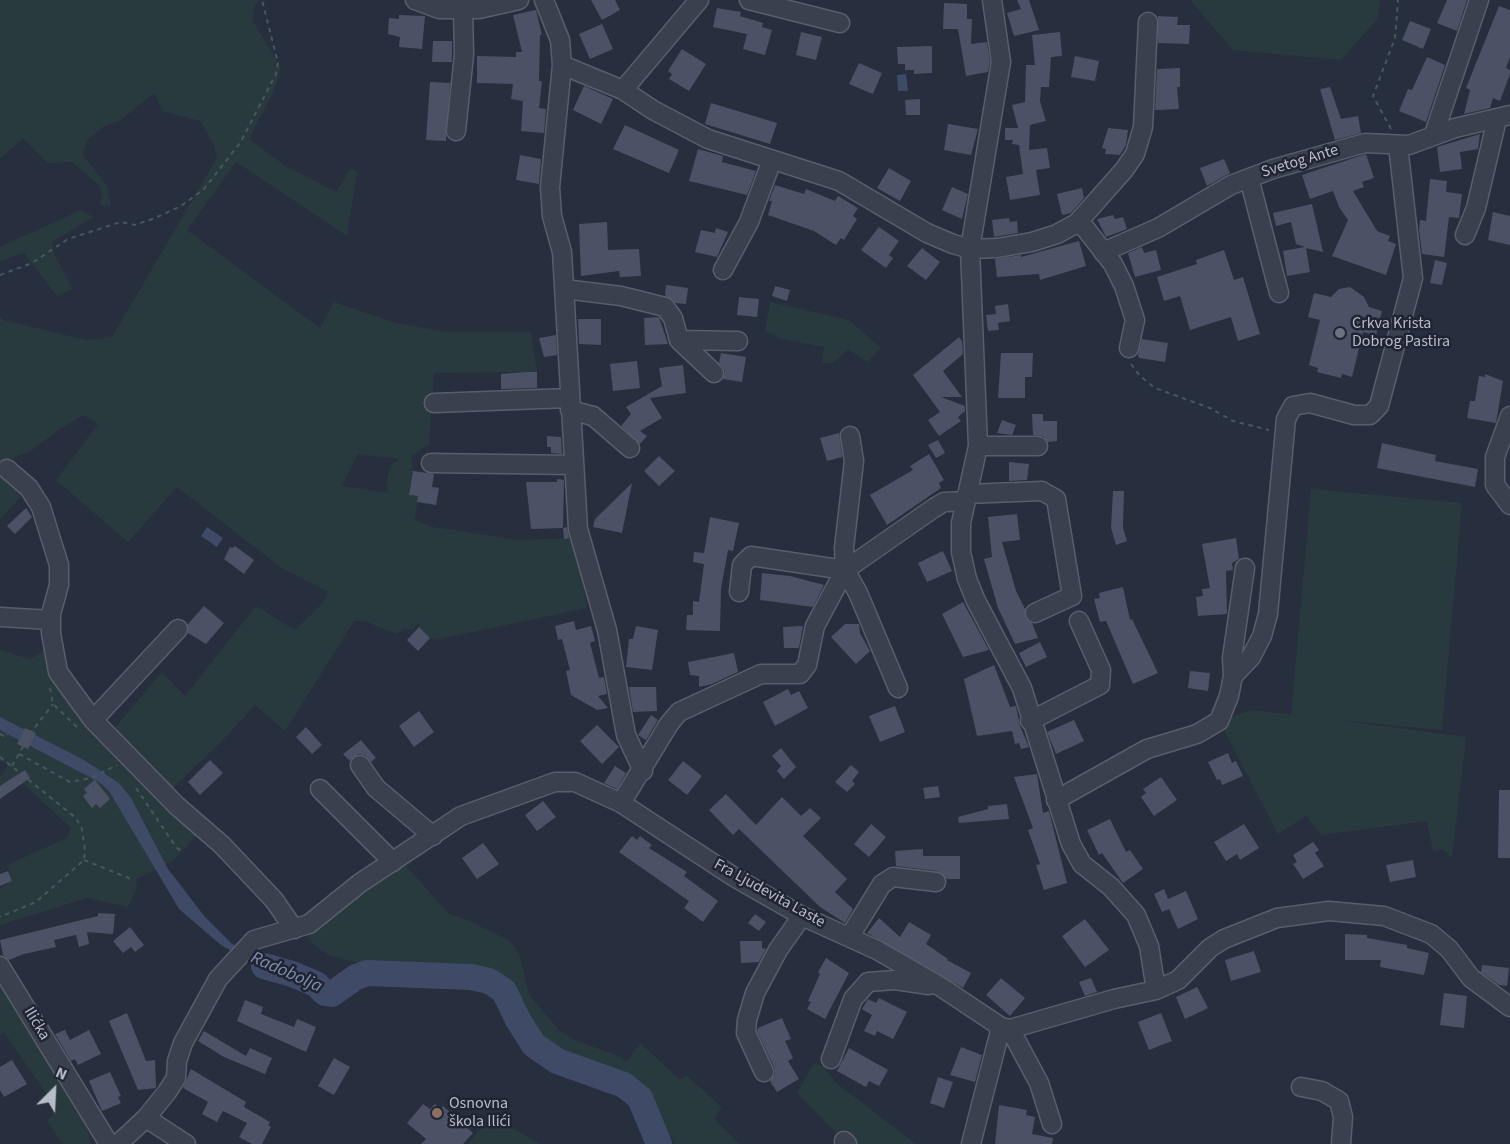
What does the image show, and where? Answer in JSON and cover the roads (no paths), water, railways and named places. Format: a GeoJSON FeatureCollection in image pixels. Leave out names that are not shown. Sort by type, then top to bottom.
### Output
{"type":"FeatureCollection","features":[{"type":"Feature","properties":{"kind":"street"},"geometry":{"type":"LineString","coordinates":[[415,0],[440,9],[479,9],[519,0]]}},
{"type":"Feature","properties":{"kind":"street"},"geometry":{"type":"LineString","coordinates":[[544,0],[560,40],[562,65],[550,188],[552,216],[562,252],[578,529],[607,630],[626,735],[643,771]]}},
{"type":"Feature","properties":{"kind":"street"},"geometry":{"type":"LineString","coordinates":[[623,90],[699,0]]}},
{"type":"Feature","properties":{"kind":"street"},"geometry":{"type":"LineString","coordinates":[[749,0],[840,23]]}},
{"type":"Feature","properties":{"kind":"street"},"geometry":{"type":"LineString","coordinates":[[992,0],[1001,62],[970,249],[978,446],[961,523],[961,552],[967,579],[1022,688],[1030,721],[1071,844],[1082,864],[1111,887],[1136,915],[1149,946],[1156,990]]}},
{"type":"Feature","properties":{"kind":"street"},"geometry":{"type":"LineString","coordinates":[[1434,134],[1479,0]]}},
{"type":"Feature","properties":{"kind":"street"},"geometry":{"type":"LineString","coordinates":[[456,131],[464,55],[463,9]]}},
{"type":"Feature","properties":{"kind":"street"},"geometry":{"type":"LineString","coordinates":[[562,65],[623,90],[653,110],[708,139],[839,181],[927,233],[970,249],[997,248],[1032,242],[1057,234],[1077,223],[1124,170],[1140,142],[1148,22]]}},
{"type":"Feature","properties":{"kind":"street"},"geometry":{"type":"LineString","coordinates":[[1465,235],[1476,208],[1503,117]]}},
{"type":"Feature","properties":{"kind":"street","name":"Svetog Ante"},"geometry":{"type":"LineString","coordinates":[[1103,252],[1158,228],[1216,192],[1249,177],[1365,143],[1398,145],[1419,142],[1434,134],[1503,117]]}},
{"type":"Feature","properties":{"kind":"street"},"geometry":{"type":"LineString","coordinates":[[1233,676],[1255,650],[1262,636],[1268,614],[1286,418],[1293,406],[1310,403],[1361,415],[1370,415],[1379,406],[1413,278],[1398,145]]}},
{"type":"Feature","properties":{"kind":"street"},"geometry":{"type":"LineString","coordinates":[[723,270],[749,222],[772,160]]}},
{"type":"Feature","properties":{"kind":"street"},"geometry":{"type":"LineString","coordinates":[[1249,177],[1279,293]]}},
{"type":"Feature","properties":{"kind":"street"},"geometry":{"type":"LineString","coordinates":[[1077,223],[1085,228],[1113,264],[1132,305],[1135,320],[1130,348]]}},
{"type":"Feature","properties":{"kind":"street"},"geometry":{"type":"LineString","coordinates":[[564,289],[621,296],[665,307],[673,318],[679,340],[714,373]]}},
{"type":"Feature","properties":{"kind":"street"},"geometry":{"type":"LineString","coordinates":[[679,340],[738,341]]}},
{"type":"Feature","properties":{"kind":"street"},"geometry":{"type":"LineString","coordinates":[[434,403],[570,404],[593,416],[630,448]]}},
{"type":"Feature","properties":{"kind":"street"},"geometry":{"type":"LineString","coordinates":[[1510,416],[1495,457],[1495,485],[1510,505]]}},
{"type":"Feature","properties":{"kind":"street"},"geometry":{"type":"LineString","coordinates":[[850,436],[854,461],[844,548],[845,570],[886,656],[898,688]]}},
{"type":"Feature","properties":{"kind":"street"},"geometry":{"type":"LineString","coordinates":[[978,446],[1038,446]]}},
{"type":"Feature","properties":{"kind":"street"},"geometry":{"type":"LineString","coordinates":[[431,463],[573,465]]}},
{"type":"Feature","properties":{"kind":"street"},"geometry":{"type":"LineString","coordinates":[[7,469],[30,488],[41,507],[59,565],[59,585],[51,620],[58,672],[93,720],[177,806],[222,845],[274,900],[294,929]]}},
{"type":"Feature","properties":{"kind":"street"},"geometry":{"type":"LineString","coordinates":[[621,803],[643,771],[669,724],[679,712],[761,674],[786,675],[805,670],[815,626],[845,570],[944,502],[966,497],[1042,491],[1056,498],[1072,596],[1035,614]]}},
{"type":"Feature","properties":{"kind":"street"},"geometry":{"type":"LineString","coordinates":[[739,592],[742,565],[751,556],[845,570]]}},
{"type":"Feature","properties":{"kind":"street"},"geometry":{"type":"LineString","coordinates":[[1056,800],[1147,749],[1197,734],[1219,721],[1229,696],[1233,676],[1234,640],[1245,568]]}},
{"type":"Feature","properties":{"kind":"street"},"geometry":{"type":"LineString","coordinates":[[0,617],[51,620]]}},
{"type":"Feature","properties":{"kind":"street"},"geometry":{"type":"LineString","coordinates":[[1030,721],[1100,685],[1101,670],[1079,621]]}},
{"type":"Feature","properties":{"kind":"street"},"geometry":{"type":"LineString","coordinates":[[93,720],[178,629]]}},
{"type":"Feature","properties":{"kind":"street"},"geometry":{"type":"LineString","coordinates":[[360,765],[376,788],[433,836]]}},
{"type":"Feature","properties":{"kind":"street","name":"Fra Ljudevita Laste"},"geometry":{"type":"LineString","coordinates":[[118,1144],[146,1118],[176,1078],[177,1062],[183,1043],[218,979],[238,955],[261,938],[309,924],[360,883],[461,816],[555,782],[575,782],[621,803],[734,877],[802,916],[850,936],[941,987],[1006,1028]]}},
{"type":"Feature","properties":{"kind":"street"},"geometry":{"type":"LineString","coordinates":[[320,789],[393,862]]}},
{"type":"Feature","properties":{"kind":"street"},"geometry":{"type":"LineString","coordinates":[[850,936],[882,884],[893,877],[936,882]]}},
{"type":"Feature","properties":{"kind":"street"},"geometry":{"type":"LineString","coordinates":[[1006,1028],[1156,990],[1178,980],[1210,948],[1244,930],[1277,918],[1350,911],[1384,916],[1431,934],[1449,949],[1477,984],[1510,1007]]}},
{"type":"Feature","properties":{"kind":"street"},"geometry":{"type":"LineString","coordinates":[[764,1072],[746,1033],[747,1020],[755,993],[778,950],[802,916]]}},
{"type":"Feature","properties":{"kind":"street","name":"Ilićka"},"geometry":{"type":"LineString","coordinates":[[0,966],[109,1144]]}},
{"type":"Feature","properties":{"kind":"street"},"geometry":{"type":"LineString","coordinates":[[831,1059],[853,999],[868,982],[895,980],[941,987]]}},
{"type":"Feature","properties":{"kind":"street"},"geometry":{"type":"LineString","coordinates":[[1006,1028],[1039,1083],[1052,1124]]}},
{"type":"Feature","properties":{"kind":"street"},"geometry":{"type":"LineString","coordinates":[[971,1144],[1006,1028]]}},
{"type":"Feature","properties":{"kind":"street"},"geometry":{"type":"LineString","coordinates":[[1301,1087],[1322,1091],[1339,1101],[1343,1117],[1341,1144]]}},
{"type":"Feature","properties":{"kind":"street"},"geometry":{"type":"LineString","coordinates":[[146,1118],[186,1144]]}},
{"type":"Feature","properties":{"kind":"water"},"geometry":{"type":"Polygon","coordinates":[[[906,74],[908,91],[898,91],[897,75],[906,74]]]}},
{"type":"Feature","properties":{"kind":"water"},"geometry":{"type":"Polygon","coordinates":[[[207,527],[223,538],[217,547],[201,536],[207,527]]]}},
{"type":"Feature","properties":{"kind":"water"},"geometry":{"type":"Polygon","coordinates":[[[0,717],[84,760],[119,783],[131,798],[168,869],[205,917],[231,943],[265,962],[270,960],[298,970],[295,982],[280,978],[221,945],[179,909],[109,791],[99,782],[0,730],[0,717]]]}},
{"type":"Feature","properties":{"kind":"waterway","name":"Radobolja"},"geometry":{"type":"LineString","coordinates":[[264,966],[292,974],[316,984],[325,993],[332,994],[356,977],[367,973],[471,977],[489,981],[504,991],[518,1020],[534,1045],[557,1061],[624,1085],[640,1098],[659,1144]]}},
{"type":"Feature","properties":{"kind":"place","name":"Crkva Krista Dobrog Pastira"},"geometry":{"type":"Point","coordinates":[1340,333]}},
{"type":"Feature","properties":{"kind":"place","name":"Osnovna škola Ilići"},"geometry":{"type":"Point","coordinates":[437,1113]}}]}
